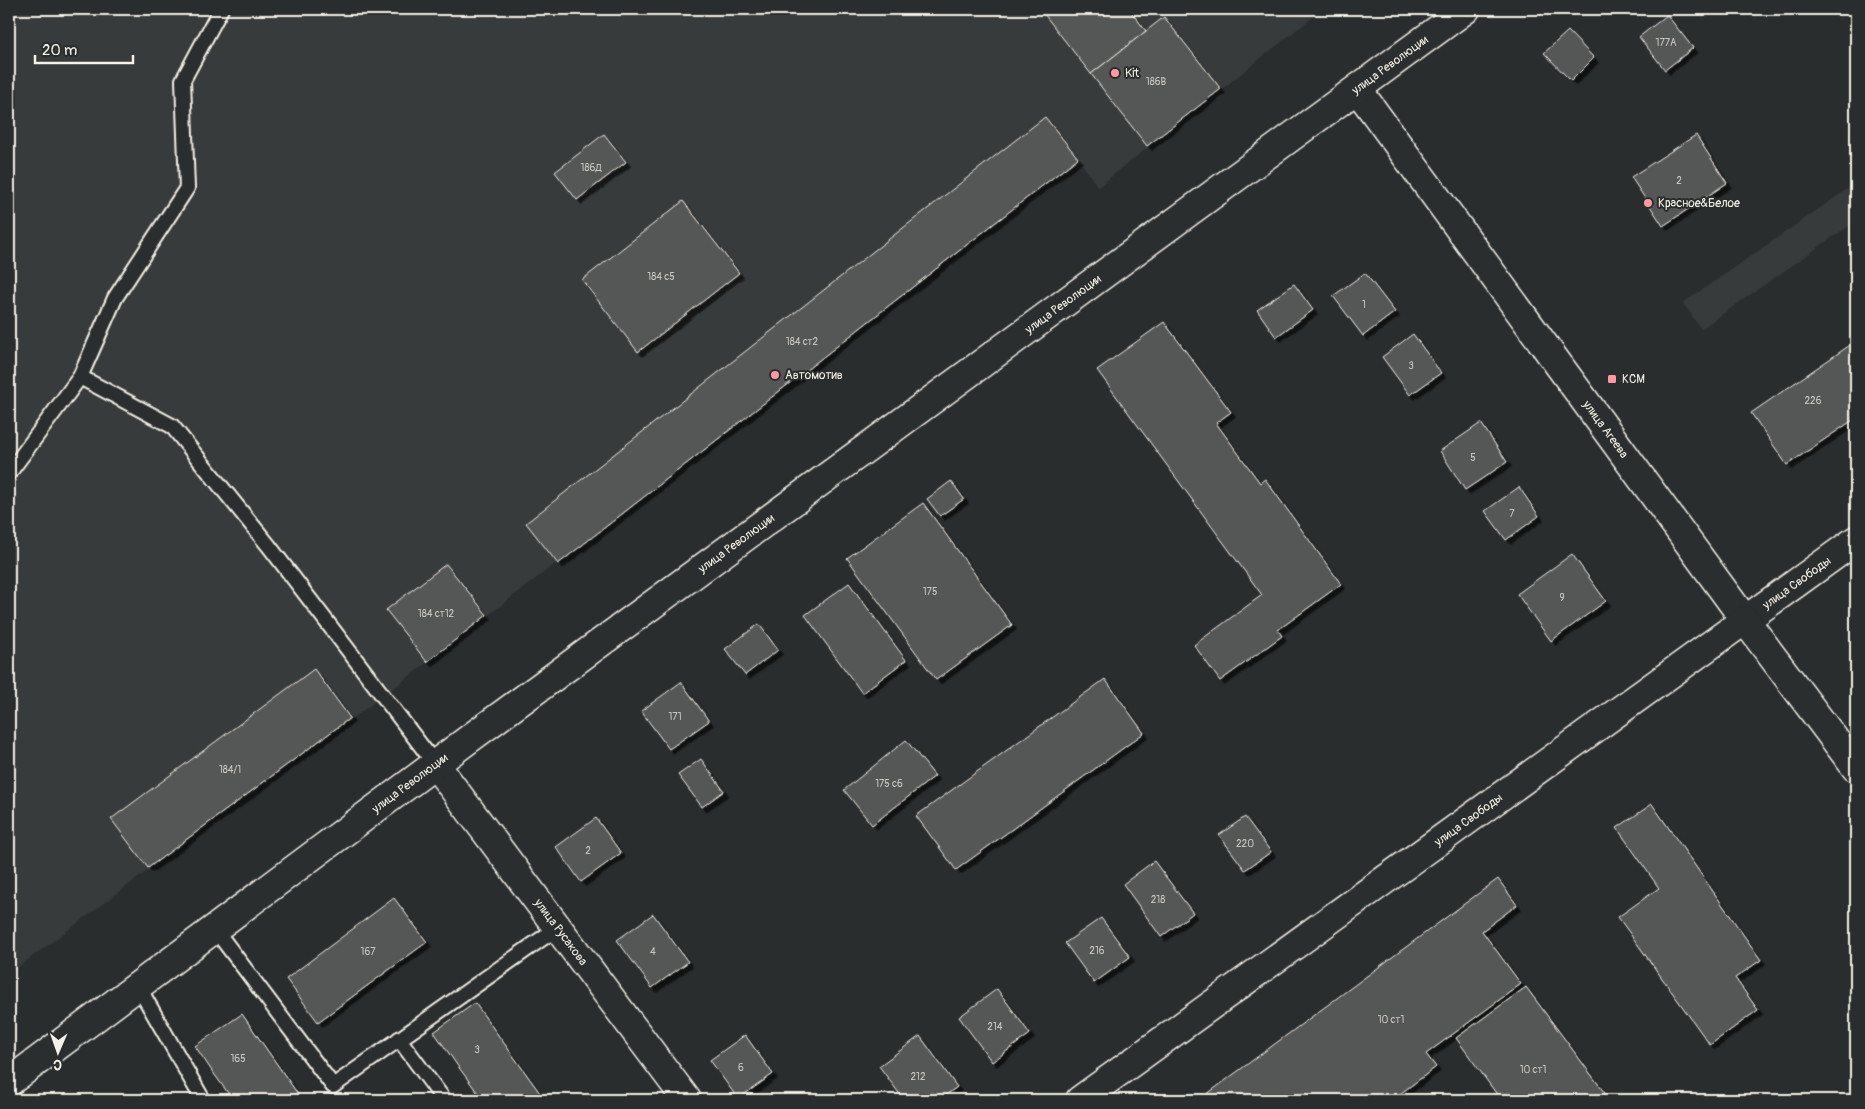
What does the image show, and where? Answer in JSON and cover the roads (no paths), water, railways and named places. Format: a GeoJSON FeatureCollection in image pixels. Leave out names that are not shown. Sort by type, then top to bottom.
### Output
{"type":"FeatureCollection","features":[{"type":"Feature","properties":{"kind":"street","name":"улица Революции"},"geometry":{"type":"LineString","coordinates":[[9,1082],[435,764],[1358,90],[1466,9]]}},
{"type":"Feature","properties":{"kind":"street","name":"улица Агеева"},"geometry":{"type":"LineString","coordinates":[[1358,90],[1745,620],[1856,768]]}},
{"type":"Feature","properties":{"kind":"street","name":"улица Свободы"},"geometry":{"type":"LineString","coordinates":[[1080,1100],[1856,540]]}},
{"type":"Feature","properties":{"kind":"street","name":"улица Русакова"},"geometry":{"type":"LineString","coordinates":[[435,764],[687,1100]]}},
{"type":"Feature","properties":{"kind":"lane"},"geometry":{"type":"LineString","coordinates":[[9,473],[80,377],[115,298],[187,188],[183,80],[221,9]]}},
{"type":"Feature","properties":{"kind":"lane"},"geometry":{"type":"LineString","coordinates":[[80,377],[172,426],[269,546],[435,764]]}},
{"type":"Feature","properties":{"kind":"lane"},"geometry":{"type":"LineString","coordinates":[[214,928],[333,1086],[557,928]]}},
{"type":"Feature","properties":{"kind":"lane"},"geometry":{"type":"LineString","coordinates":[[138,986],[204,1100]]}},
{"type":"Feature","properties":{"kind":"lane"},"geometry":{"type":"LineString","coordinates":[[399,1039],[444,1100]]}},
{"type":"Feature","properties":{"kind":"place","name":"Kit"},"geometry":{"type":"Point","coordinates":[1115,73]}},
{"type":"Feature","properties":{"kind":"place","name":"Красное&Белое"},"geometry":{"type":"Point","coordinates":[1648,203]}},
{"type":"Feature","properties":{"kind":"place","name":"Автомотив"},"geometry":{"type":"Point","coordinates":[775,375]}},
{"type":"Feature","properties":{"kind":"place","name":"КСМ"},"geometry":{"type":"Point","coordinates":[1612,379]}}]}
